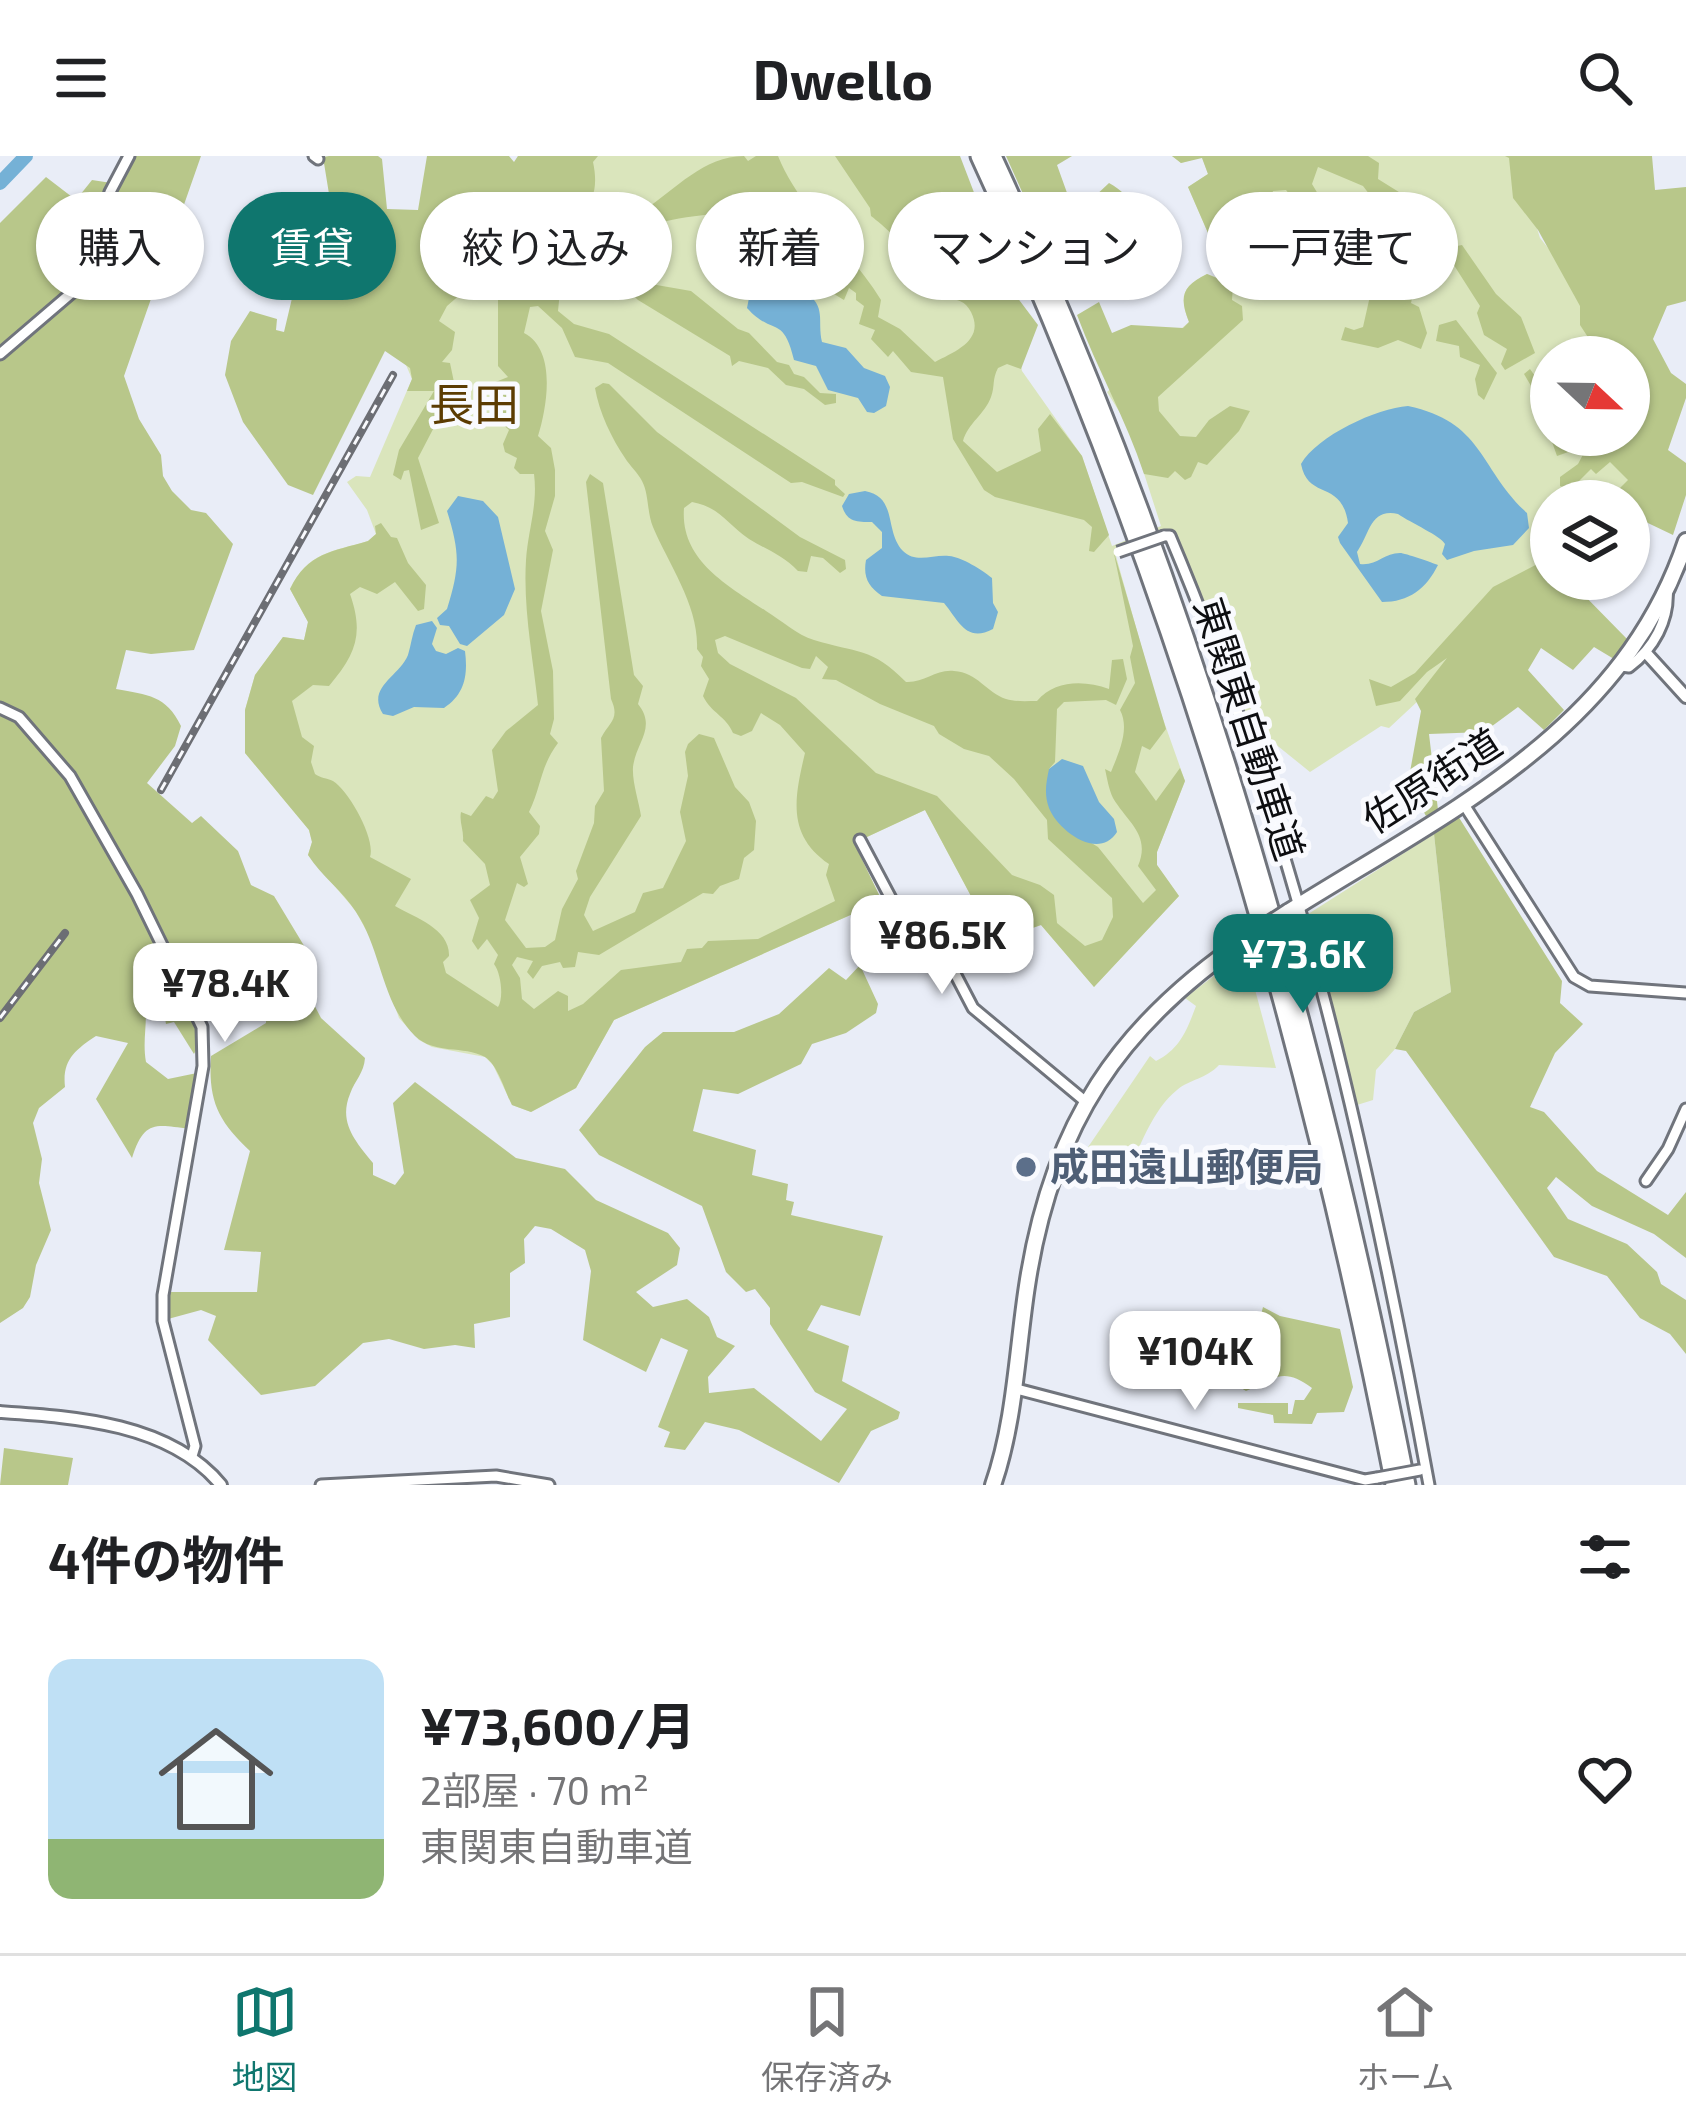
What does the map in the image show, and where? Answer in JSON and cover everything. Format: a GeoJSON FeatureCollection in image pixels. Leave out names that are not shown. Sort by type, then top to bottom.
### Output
{"type":"FeatureCollection","features":[{"type":"Feature","properties":{"kind":"highway","name":"東関東自動車道"},"geometry":{"type":"LineString","coordinates":[[979,156],[1046,309],[1131,525],[1237,844],[1318,1135],[1394,1485]]}},
{"type":"Feature","properties":{"kind":"highway","name":"東関東自動車道"},"geometry":{"type":"LineString","coordinates":[[993,156],[1137,501],[1238,793],[1332,1130],[1407,1485]]}},
{"type":"Feature","properties":{"kind":"highway","name":"佐原街道"},"geometry":{"type":"LineString","coordinates":[[993,1485],[1005,1442],[1042,1205],[1086,1102],[1153,1012],[1214,960],[1537,752],[1580,712],[1621,666],[1667,588],[1686,541]]}},
{"type":"Feature","properties":{"kind":"street"},"geometry":{"type":"LineString","coordinates":[[0,354],[82,283],[110,192],[129,156]]}},
{"type":"Feature","properties":{"kind":"street"},"geometry":{"type":"LineString","coordinates":[[1118,552],[1170,536],[1222,660],[1359,1141],[1429,1485]]}},
{"type":"Feature","properties":{"kind":"street"},"geometry":{"type":"LineString","coordinates":[[1621,666],[1629,667],[1646,654],[1669,605],[1667,588]]}},
{"type":"Feature","properties":{"kind":"street"},"geometry":{"type":"LineString","coordinates":[[1646,654],[1686,697]]}},
{"type":"Feature","properties":{"kind":"street"},"geometry":{"type":"LineString","coordinates":[[0,708],[19,717],[70,776],[137,894],[202,1027],[202,1066],[164,1295],[164,1321],[195,1446],[192,1456]]}},
{"type":"Feature","properties":{"kind":"street"},"geometry":{"type":"LineString","coordinates":[[1462,802],[1574,977],[1601,988],[1686,993]]}},
{"type":"Feature","properties":{"kind":"street"},"geometry":{"type":"LineString","coordinates":[[860,840],[896,908],[950,964],[974,1008],[1086,1102]]}},
{"type":"Feature","properties":{"kind":"street"},"geometry":{"type":"LineString","coordinates":[[1646,1181],[1668,1149],[1686,1109]]}},
{"type":"Feature","properties":{"kind":"street"},"geometry":{"type":"LineString","coordinates":[[1013,1388],[1353,1477],[1376,1478],[1423,1469]]}},
{"type":"Feature","properties":{"kind":"street"},"geometry":{"type":"LineString","coordinates":[[0,1412],[99,1422],[192,1456],[221,1485]]}},
{"type":"Feature","properties":{"kind":"street"},"geometry":{"type":"LineString","coordinates":[[321,1485],[496,1476],[549,1485]]}},
{"type":"Feature","properties":{"kind":"green space"},"geometry":{"type":"Polygon","coordinates":[[[134,156],[201,156],[188,192],[82,192],[92,180],[118,184],[134,156]]]}},
{"type":"Feature","properties":{"kind":"green space"},"geometry":{"type":"Polygon","coordinates":[[[427,156],[509,156],[514,162],[518,156],[598,156],[593,162],[594,192],[421,192],[427,156]]]}},
{"type":"Feature","properties":{"kind":"green space"},"geometry":{"type":"Polygon","coordinates":[[[518,156],[947,156],[960,192],[888,192],[888,300],[1001,300],[1022,371],[1082,456],[1112,546],[1161,526],[1129,427],[1107,392],[1189,322],[1184,299],[1192,283],[1206,275],[1206,300],[1458,300],[1458,192],[1206,192],[1206,228],[1188,187],[1208,174],[1202,157],[1181,163],[1172,156],[1515,156],[1540,238],[1580,288],[1602,336],[1530,336],[1530,456],[1627,456],[1640,480],[1530,480],[1530,597],[1389,728],[1381,726],[1310,772],[1263,734],[1251,738],[1213,626],[1171,529],[1114,549],[1157,702],[1185,781],[1157,852],[1157,865],[1179,896],[1094,987],[1041,925],[995,941],[925,810],[854,843],[882,901],[614,1020],[576,1088],[531,1112],[512,1105],[485,1057],[432,1047],[399,1018],[371,939],[355,910],[308,855],[309,830],[245,753],[245,710],[255,675],[283,637],[304,640],[308,622],[290,589],[297,577],[322,555],[368,541],[376,534],[367,510],[347,482],[356,476],[370,477],[412,379],[406,365],[441,300],[672,300],[672,192],[499,192],[518,156]]]}},
{"type":"Feature","properties":{"kind":"green space"},"geometry":{"type":"Polygon","coordinates":[[[744,156],[748,161],[756,156],[778,156],[797,192],[696,192],[696,216],[672,220],[672,192],[668,192],[730,157],[744,156]]]}},
{"type":"Feature","properties":{"kind":"green space"},"geometry":{"type":"Polygon","coordinates":[[[835,156],[960,156],[974,192],[888,192],[888,230],[871,216],[864,192],[859,192],[835,156]]]}},
{"type":"Feature","properties":{"kind":"green space"},"geometry":{"type":"Polygon","coordinates":[[[1006,156],[1072,156],[1057,165],[1067,192],[1022,192],[1006,156]]]}},
{"type":"Feature","properties":{"kind":"green space"},"geometry":{"type":"Polygon","coordinates":[[[1172,156],[1368,156],[1379,163],[1378,179],[1399,192],[1368,192],[1318,167],[1312,184],[1317,192],[1206,192],[1206,228],[1188,187],[1208,174],[1202,158],[1181,163],[1172,156]]]}},
{"type":"Feature","properties":{"kind":"green space"},"geometry":{"type":"Polygon","coordinates":[[[1505,156],[1652,156],[1655,190],[1686,187],[1686,301],[1667,306],[1653,339],[1671,373],[1686,384],[1686,398],[1668,450],[1686,463],[1686,495],[1673,535],[1650,524],[1650,480],[1628,480],[1610,462],[1596,474],[1591,469],[1580,480],[1560,480],[1582,456],[1650,456],[1650,336],[1587,336],[1580,325],[1580,306],[1538,230],[1513,198],[1505,156]]]}},
{"type":"Feature","properties":{"kind":"green space"},"geometry":{"type":"Polygon","coordinates":[[[323,157],[382,159],[385,192],[329,192],[323,157]]]}},
{"type":"Feature","properties":{"kind":"green space"},"geometry":{"type":"Polygon","coordinates":[[[46,177],[66,192],[36,192],[36,300],[151,300],[124,376],[139,419],[161,455],[163,476],[172,491],[191,510],[206,513],[233,544],[194,650],[151,654],[126,650],[116,689],[147,695],[175,716],[181,726],[175,746],[147,783],[192,823],[201,816],[238,851],[251,885],[274,896],[306,949],[307,991],[321,1018],[365,1058],[346,1114],[351,1132],[373,1163],[373,1175],[395,1185],[404,1173],[393,1103],[415,1082],[516,1158],[565,1169],[596,1200],[668,1233],[680,1248],[677,1265],[636,1292],[653,1307],[687,1299],[709,1317],[717,1337],[735,1346],[708,1377],[709,1393],[754,1388],[821,1441],[847,1409],[815,1392],[770,1324],[770,1308],[755,1289],[746,1292],[726,1272],[702,1206],[599,1155],[579,1130],[645,1047],[663,1032],[734,1032],[779,1014],[829,968],[846,980],[860,965],[878,1004],[876,1013],[846,1033],[812,1044],[801,1064],[738,1094],[703,1089],[693,1131],[756,1150],[752,1175],[788,1184],[786,1200],[794,1202],[791,1215],[883,1236],[860,1316],[821,1305],[807,1330],[849,1346],[842,1381],[900,1412],[898,1419],[871,1431],[839,1483],[739,1430],[705,1422],[685,1450],[664,1447],[670,1432],[658,1427],[688,1350],[661,1338],[646,1372],[583,1340],[591,1271],[585,1250],[551,1229],[535,1226],[524,1239],[525,1263],[510,1273],[510,1317],[474,1324],[475,1348],[424,1349],[389,1339],[363,1343],[315,1386],[261,1395],[208,1340],[216,1316],[201,1310],[168,1319],[168,1292],[257,1292],[261,1252],[224,1250],[250,1151],[217,1109],[211,1056],[266,1023],[266,998],[213,967],[179,984],[198,1028],[194,1054],[174,1022],[166,1024],[158,979],[146,979],[140,988],[146,1062],[168,1079],[197,1073],[189,1129],[167,1126],[146,1131],[132,1158],[96,1099],[128,1043],[96,1036],[72,1057],[65,1087],[39,1108],[33,1123],[42,1159],[39,1183],[51,1230],[36,1265],[30,1297],[23,1308],[0,1323],[0,223],[46,177]]]}},
{"type":"Feature","properties":{"kind":"green space"},"geometry":{"type":"Polygon","coordinates":[[[1109,183],[1121,192],[1099,192],[1109,183]]]}},
{"type":"Feature","properties":{"kind":"green space"},"geometry":{"type":"Polygon","coordinates":[[[420,198],[420,300],[454,300],[439,321],[455,332],[452,350],[442,362],[450,363],[455,387],[418,458],[439,523],[421,530],[409,470],[401,480],[393,475],[399,450],[434,391],[407,391],[410,368],[385,351],[313,495],[288,485],[243,422],[225,375],[231,341],[250,311],[277,319],[276,330],[284,332],[292,300],[396,300],[396,209],[418,210],[420,198]]]}},
{"type":"Feature","properties":{"kind":"green space"},"geometry":{"type":"Polygon","coordinates":[[[1458,246],[1521,317],[1530,340],[1530,356],[1505,370],[1501,364],[1507,349],[1484,335],[1477,313],[1480,306],[1458,272],[1458,246]]]}},
{"type":"Feature","properties":{"kind":"green space"},"geometry":{"type":"Polygon","coordinates":[[[1206,275],[1206,300],[1232,300],[1242,306],[1243,320],[1158,397],[1159,411],[1180,436],[1196,437],[1209,420],[1230,406],[1250,411],[1239,431],[1207,465],[1198,462],[1185,480],[1175,471],[1168,478],[1144,474],[1077,315],[1099,302],[1112,333],[1131,325],[1183,328],[1189,322],[1185,293],[1206,275]]]}},
{"type":"Feature","properties":{"kind":"green space"},"geometry":{"type":"Polygon","coordinates":[[[864,276],[881,300],[878,317],[900,329],[935,362],[959,349],[974,330],[971,312],[958,300],[1019,300],[1038,325],[1021,369],[1007,364],[998,368],[988,403],[963,441],[997,472],[1041,451],[1038,429],[1050,414],[1082,456],[1109,535],[1094,552],[1089,551],[1092,527],[1084,520],[984,490],[953,439],[943,377],[911,372],[893,351],[888,357],[871,339],[875,330],[859,324],[864,306],[856,300],[864,300],[864,276]]]}},
{"type":"Feature","properties":{"kind":"green space"},"geometry":{"type":"Polygon","coordinates":[[[672,288],[691,291],[696,300],[749,333],[777,362],[789,365],[820,393],[836,394],[836,403],[825,405],[804,389],[786,385],[768,368],[739,361],[732,366],[730,356],[638,300],[672,300],[672,288]]]}},
{"type":"Feature","properties":{"kind":"green space"},"geometry":{"type":"Polygon","coordinates":[[[498,300],[559,300],[558,311],[574,324],[609,334],[835,480],[845,494],[791,483],[608,363],[575,357],[562,328],[538,306],[530,307],[524,333],[541,352],[547,380],[538,436],[551,448],[555,470],[555,496],[545,531],[553,550],[541,611],[553,671],[550,734],[558,743],[529,812],[540,826],[520,857],[528,884],[517,883],[505,920],[526,948],[545,947],[555,940],[562,909],[578,879],[576,871],[594,823],[595,806],[604,791],[601,738],[614,711],[586,482],[590,474],[603,483],[634,675],[643,686],[638,704],[646,720],[633,767],[641,816],[590,897],[584,915],[593,931],[635,912],[643,893],[663,888],[686,841],[680,812],[688,776],[685,752],[699,734],[714,738],[756,821],[754,850],[744,858],[739,879],[713,894],[703,893],[599,955],[578,952],[575,967],[563,968],[560,962],[542,966],[533,979],[527,972],[533,961],[517,957],[512,965],[520,978],[522,999],[534,1009],[558,991],[568,996],[568,1011],[583,1004],[621,970],[681,962],[687,949],[702,948],[708,941],[758,939],[835,901],[826,875],[829,864],[806,841],[797,815],[805,753],[780,725],[761,713],[752,731],[741,736],[733,733],[703,696],[709,679],[701,666],[693,617],[653,527],[642,481],[603,416],[595,388],[603,383],[657,432],[800,537],[845,560],[846,569],[840,573],[823,558],[811,556],[807,572],[798,571],[710,508],[692,502],[684,508],[690,542],[709,569],[801,635],[873,657],[906,682],[962,672],[999,696],[1017,701],[1037,701],[1052,689],[1070,684],[1109,689],[1112,660],[1123,659],[1127,679],[1116,705],[1106,700],[1064,702],[1057,709],[1055,762],[1049,769],[1075,833],[1098,847],[1143,903],[1156,890],[1138,866],[1140,837],[1113,798],[1105,769],[1111,772],[1120,749],[1124,725],[1120,710],[1135,683],[1133,646],[1113,549],[1166,729],[1150,750],[1142,746],[1135,772],[1156,801],[1180,768],[1185,781],[1157,852],[1157,865],[1179,896],[1094,987],[1041,925],[995,941],[925,810],[854,843],[882,901],[614,1020],[576,1088],[531,1112],[512,1105],[485,1057],[431,1046],[415,1036],[395,1008],[365,927],[308,855],[309,830],[245,753],[245,710],[255,675],[283,637],[304,640],[308,622],[290,589],[297,577],[322,555],[368,541],[381,523],[397,538],[408,563],[426,585],[424,609],[418,611],[395,582],[377,594],[360,587],[350,594],[357,632],[346,664],[329,686],[313,685],[292,701],[302,737],[314,746],[315,774],[333,781],[353,805],[369,839],[370,857],[411,879],[395,906],[444,938],[449,956],[443,962],[446,973],[498,1007],[501,986],[494,964],[498,955],[487,939],[478,950],[472,941],[479,918],[470,900],[490,885],[485,864],[463,841],[461,812],[471,816],[486,796],[493,799],[498,791],[492,750],[506,731],[538,705],[525,578],[534,474],[520,474],[514,468],[517,458],[505,452],[509,430],[498,420],[497,411],[505,397],[493,383],[508,377],[498,366],[498,300]],[[725,636],[715,640],[718,653],[730,664],[796,698],[876,773],[937,796],[1012,875],[1054,895],[1057,923],[1085,946],[1102,940],[1113,917],[1112,898],[1048,839],[1047,820],[1014,779],[989,756],[964,749],[934,726],[836,680],[822,679],[828,667],[816,656],[810,669],[725,636]]]}},
{"type":"Feature","properties":{"kind":"green space"},"geometry":{"type":"Polygon","coordinates":[[[1369,300],[1412,300],[1419,307],[1427,333],[1421,349],[1398,340],[1378,348],[1341,340],[1345,327],[1363,327],[1369,300]]]}},
{"type":"Feature","properties":{"kind":"green space"},"geometry":{"type":"Polygon","coordinates":[[[1456,320],[1497,373],[1484,400],[1475,379],[1480,365],[1460,357],[1459,346],[1436,341],[1439,325],[1456,320]]]}},
{"type":"Feature","properties":{"kind":"green space"},"geometry":{"type":"Polygon","coordinates":[[[1530,568],[1530,600],[1589,600],[1628,640],[1614,659],[1594,647],[1573,670],[1541,648],[1528,670],[1564,710],[1544,730],[1518,707],[1484,732],[1429,734],[1438,810],[1426,816],[1408,783],[1421,711],[1415,699],[1447,658],[1400,701],[1376,706],[1369,679],[1391,687],[1415,673],[1493,587],[1530,568]]]}},
{"type":"Feature","properties":{"kind":"green space"},"geometry":{"type":"Polygon","coordinates":[[[1458,816],[1562,981],[1560,1003],[1583,1024],[1555,1053],[1530,1107],[1544,1112],[1597,1171],[1668,1215],[1686,1192],[1686,1258],[1654,1234],[1592,1206],[1556,1177],[1547,1188],[1568,1219],[1627,1244],[1657,1272],[1661,1284],[1686,1300],[1686,1354],[1670,1334],[1640,1318],[1607,1276],[1554,1257],[1406,1051],[1395,1049],[1414,1012],[1451,992],[1434,834],[1458,816]]]}},
{"type":"Feature","properties":{"kind":"green space"},"geometry":{"type":"Polygon","coordinates":[[[1434,834],[1451,992],[1414,1012],[1395,1049],[1376,1070],[1373,1100],[1357,1105],[1305,916],[1434,834]]]}},
{"type":"Feature","properties":{"kind":"green space"},"geometry":{"type":"Polygon","coordinates":[[[1245,952],[1276,1068],[1219,1065],[1182,1086],[1153,1119],[1126,1177],[1082,1156],[1150,1056],[1156,1061],[1182,1038],[1196,1006],[1185,998],[1245,952]]]}},
{"type":"Feature","properties":{"kind":"green space"},"geometry":{"type":"Polygon","coordinates":[[[1263,1307],[1280,1316],[1340,1329],[1353,1387],[1344,1412],[1317,1413],[1312,1424],[1274,1423],[1273,1415],[1238,1408],[1238,1403],[1288,1403],[1288,1414],[1292,1414],[1295,1400],[1304,1400],[1312,1388],[1286,1376],[1246,1391],[1226,1379],[1226,1369],[1235,1361],[1253,1371],[1273,1336],[1258,1326],[1263,1307]]]}},
{"type":"Feature","properties":{"kind":"green space"},"geometry":{"type":"Polygon","coordinates":[[[4,1448],[73,1458],[68,1485],[0,1485],[4,1448]]]}},
{"type":"Feature","properties":{"kind":"water"},"geometry":{"type":"Polygon","coordinates":[[[749,300],[813,300],[819,309],[822,342],[846,348],[864,368],[885,376],[890,387],[886,406],[867,412],[858,398],[828,390],[816,366],[794,360],[781,331],[747,308],[749,300]]]}},
{"type":"Feature","properties":{"kind":"water"},"geometry":{"type":"Polygon","coordinates":[[[1408,406],[1433,413],[1466,435],[1527,513],[1529,528],[1513,545],[1447,560],[1442,554],[1445,544],[1438,537],[1398,514],[1382,515],[1357,552],[1360,564],[1400,553],[1438,565],[1416,592],[1382,602],[1340,543],[1338,537],[1348,523],[1345,509],[1339,500],[1310,483],[1301,464],[1320,443],[1349,425],[1408,406]]]}},
{"type":"Feature","properties":{"kind":"water"},"geometry":{"type":"Polygon","coordinates":[[[865,491],[887,507],[897,543],[908,555],[954,557],[992,578],[998,612],[993,629],[970,632],[944,603],[882,596],[873,589],[866,576],[866,560],[882,548],[882,532],[872,522],[849,518],[842,506],[849,494],[865,491]]]}},
{"type":"Feature","properties":{"kind":"water"},"geometry":{"type":"Polygon","coordinates":[[[458,496],[483,501],[498,517],[515,589],[504,615],[467,646],[437,618],[447,609],[454,582],[456,549],[447,511],[458,496]]]}},
{"type":"Feature","properties":{"kind":"water"},"geometry":{"type":"Polygon","coordinates":[[[432,621],[437,628],[432,644],[436,651],[465,651],[461,690],[444,708],[414,707],[393,716],[383,714],[381,689],[404,663],[416,625],[432,621]]]}},
{"type":"Feature","properties":{"kind":"water"},"geometry":{"type":"Polygon","coordinates":[[[1062,759],[1083,766],[1099,802],[1114,819],[1117,832],[1109,840],[1099,844],[1079,839],[1053,816],[1046,798],[1047,779],[1049,769],[1062,759]]]}},
{"type":"Feature","properties":{"kind":"waterway"},"geometry":{"type":"LineString","coordinates":[[0,183],[26,156]]}},
{"type":"Feature","properties":{"kind":"railway"},"geometry":{"type":"LineString","coordinates":[[161,790],[393,375]]}},
{"type":"Feature","properties":{"kind":"railway"},"geometry":{"type":"LineString","coordinates":[[0,1018],[65,933]]}},
{"type":"Feature","properties":{"kind":"place","name":"成田遠山郵便局"},"geometry":{"type":"Point","coordinates":[1026,1167]}},
{"type":"Feature","properties":{"kind":"district","name":"長田"},"geometry":{"type":"Point","coordinates":[474,405]}}]}
